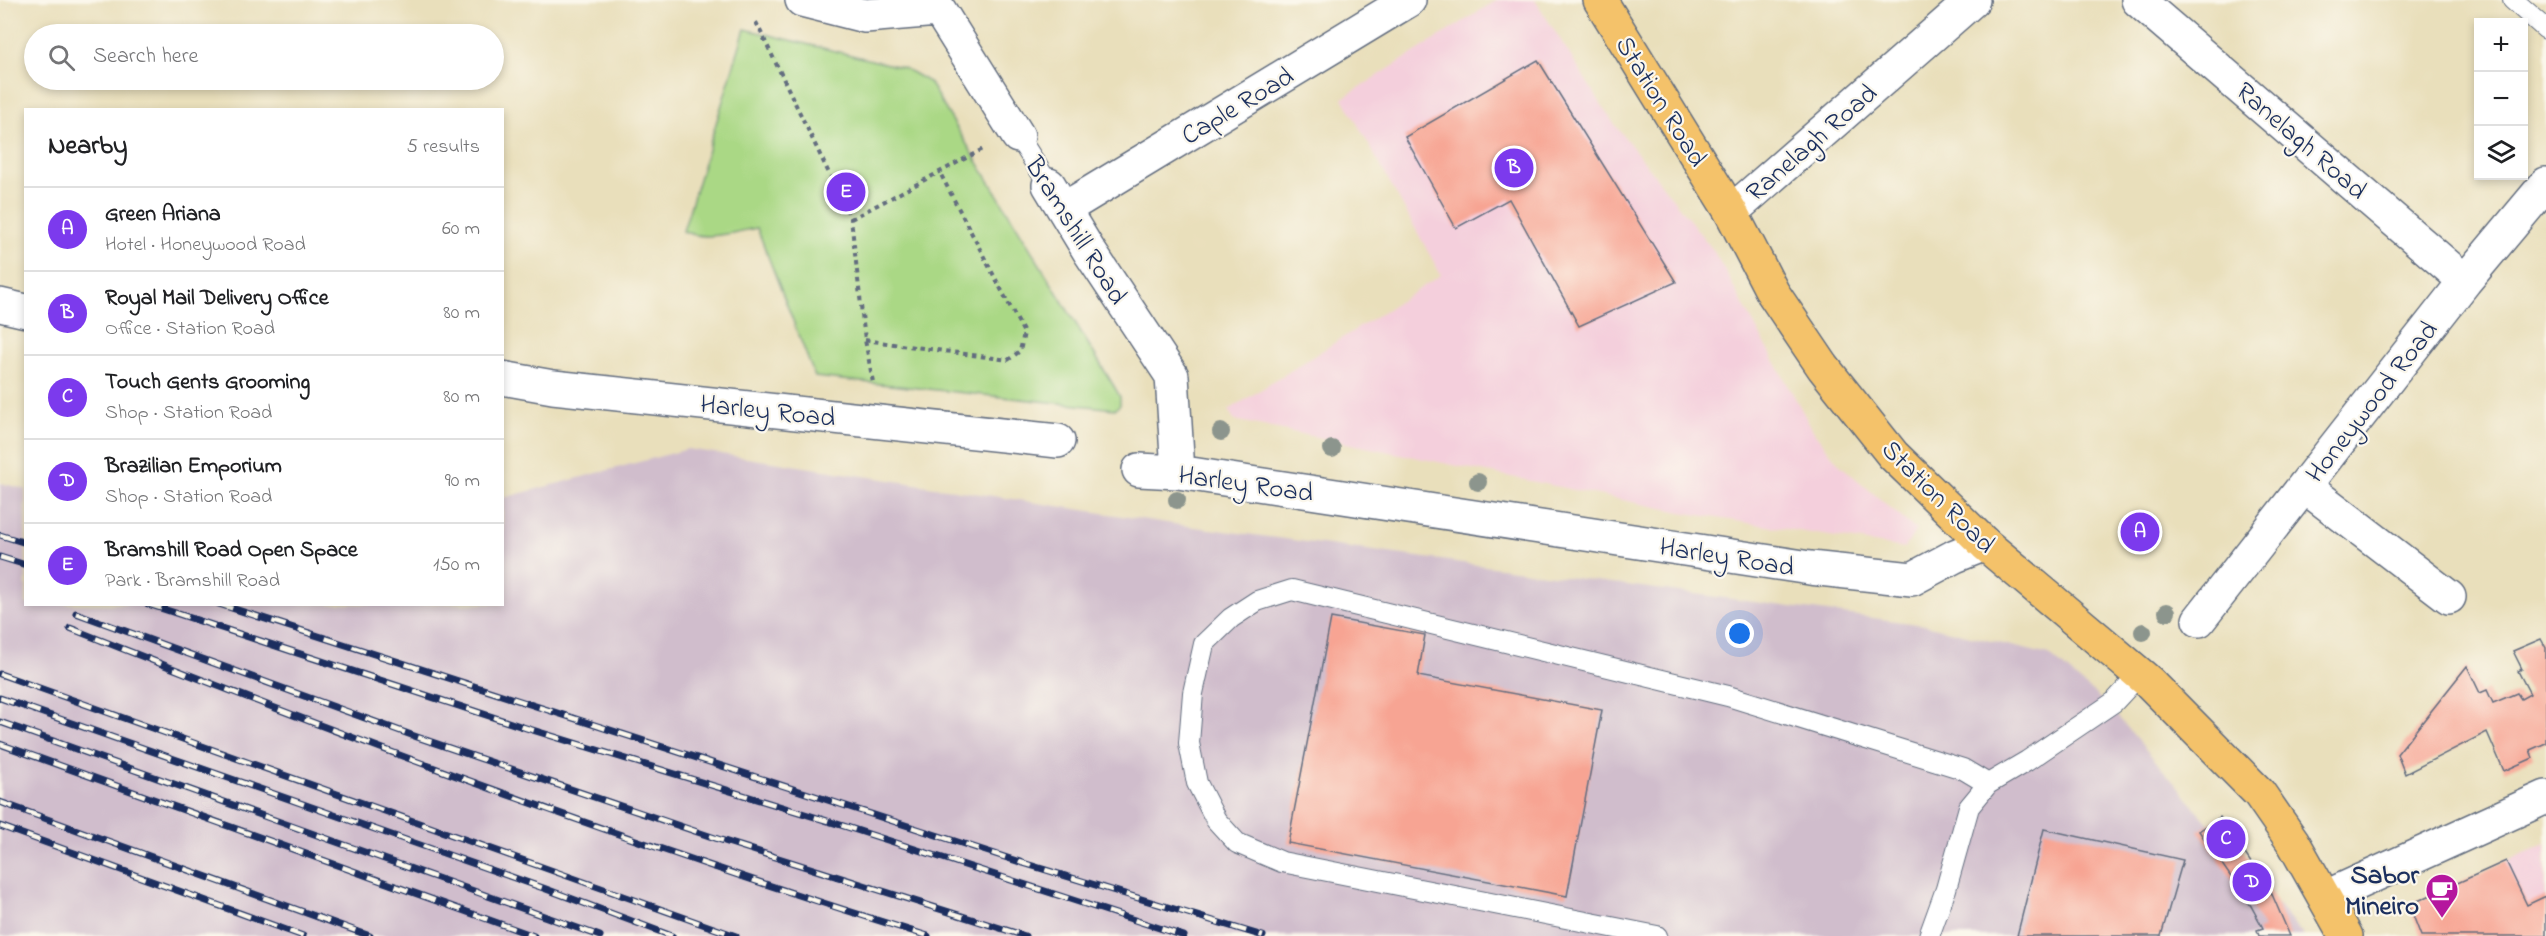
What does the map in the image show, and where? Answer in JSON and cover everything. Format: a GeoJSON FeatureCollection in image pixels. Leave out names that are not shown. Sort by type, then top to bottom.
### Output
{"type":"FeatureCollection","features":[{"type":"Feature","properties":{"kind":"main road","name":"Station Road"},"geometry":{"type":"LineString","coordinates":[[1600,0],[1731,212],[1773,292],[1823,367],[1893,455],[1984,544],[2140,674],[2259,793],[2293,842],[2346,936]]}},
{"type":"Feature","properties":{"kind":"street"},"geometry":{"type":"LineString","coordinates":[[802,0],[865,16],[936,5]]}},
{"type":"Feature","properties":{"kind":"street","name":"Caple Road"},"geometry":{"type":"LineString","coordinates":[[1057,197],[1409,0]]}},
{"type":"Feature","properties":{"kind":"street","name":"Ranelagh Road"},"geometry":{"type":"LineString","coordinates":[[1731,212],[1973,0]]}},
{"type":"Feature","properties":{"kind":"street","name":"Ranelagh Road"},"geometry":{"type":"LineString","coordinates":[[2138,0],[2465,281]]}},
{"type":"Feature","properties":{"kind":"street","name":"Bramshill Road"},"geometry":{"type":"LineString","coordinates":[[936,5],[1004,140]]}},
{"type":"Feature","properties":{"kind":"street","name":"Honeywood Road"},"geometry":{"type":"LineString","coordinates":[[2199,620],[2465,281],[2546,184]]}},
{"type":"Feature","properties":{"kind":"street","name":"Bramshill Road"},"geometry":{"type":"LineString","coordinates":[[1057,197],[1089,251],[1172,376],[1178,472]]}},
{"type":"Feature","properties":{"kind":"street"},"geometry":{"type":"LineString","coordinates":[[0,305],[24,310]]}},
{"type":"Feature","properties":{"kind":"street","name":"Harley Road"},"geometry":{"type":"LineString","coordinates":[[504,378],[553,387],[1058,441]]}},
{"type":"Feature","properties":{"kind":"street","name":"Harley Road"},"geometry":{"type":"LineString","coordinates":[[1139,470],[1178,472],[1810,568],[1912,579],[1955,556],[1984,544]]}},
{"type":"Feature","properties":{"kind":"street"},"geometry":{"type":"LineString","coordinates":[[2304,486],[2449,597]]}},
{"type":"Feature","properties":{"kind":"street"},"geometry":{"type":"LineString","coordinates":[[2326,897],[2546,797]]}},
{"type":"Feature","properties":{"kind":"lane"},"geometry":{"type":"LineString","coordinates":[[2513,0],[2546,29]]}},
{"type":"Feature","properties":{"kind":"lane","name":"Bramshill Road"},"geometry":{"type":"LineString","coordinates":[[1004,140],[1057,197]]}},
{"type":"Feature","properties":{"kind":"lane"},"geometry":{"type":"LineString","coordinates":[[1657,936],[1282,862],[1237,843],[1216,820],[1197,783],[1189,743],[1193,693],[1204,644],[1231,618],[1257,601],[1292,590],[1728,696],[1963,769],[1988,784]]}},
{"type":"Feature","properties":{"kind":"lane"},"geometry":{"type":"LineString","coordinates":[[1929,936],[1946,889],[1969,807],[1988,784],[2027,761],[2114,702],[2140,674]]}},
{"type":"Feature","properties":{"kind":"path"},"geometry":{"type":"LineString","coordinates":[[756,22],[851,219],[865,340],[873,386]]}},
{"type":"Feature","properties":{"kind":"path"},"geometry":{"type":"LineString","coordinates":[[851,219],[1004,140]]}},
{"type":"Feature","properties":{"kind":"path"},"geometry":{"type":"LineString","coordinates":[[865,340],[1008,360],[1020,351],[1024,333],[940,173]]}},
{"type":"Feature","properties":{"kind":"shaded area"},"geometry":{"type":"Polygon","coordinates":[[[1497,0],[1535,0],[1612,121],[1713,250],[1814,432],[1839,464],[1916,530],[1905,548],[1686,513],[1234,420],[1229,410],[1441,275],[1343,98],[1497,0]]]}},
{"type":"Feature","properties":{"kind":"shaded area"},"geometry":{"type":"Polygon","coordinates":[[[688,449],[1180,525],[1925,625],[2049,655],[2109,706],[2304,936],[0,936],[0,483],[24,489],[24,606],[504,606],[504,498],[688,449]]]}},
{"type":"Feature","properties":{"kind":"shaded area"},"geometry":{"type":"Polygon","coordinates":[[[2545,844],[2546,936],[2421,936],[2409,905],[2545,844]]]}},
{"type":"Feature","properties":{"kind":"green space"},"geometry":{"type":"Polygon","coordinates":[[[745,29],[904,68],[929,82],[1115,388],[1120,397],[1120,405],[1115,409],[815,377],[757,228],[710,236],[683,231],[745,29]]]}},
{"type":"Feature","properties":{"kind":"building"},"geometry":{"type":"Polygon","coordinates":[[[1538,60],[1676,282],[1579,326],[1509,199],[1456,228],[1405,137],[1538,60]]]}},
{"type":"Feature","properties":{"kind":"building"},"geometry":{"type":"Polygon","coordinates":[[[1331,618],[1425,635],[1418,676],[1602,710],[1567,896],[1288,843],[1331,618]]]}},
{"type":"Feature","properties":{"kind":"building"},"geometry":{"type":"Polygon","coordinates":[[[2541,639],[2546,648],[2546,743],[2530,750],[2533,758],[2504,771],[2487,732],[2405,774],[2397,754],[2467,666],[2480,693],[2487,690],[2493,703],[2517,693],[2521,699],[2530,694],[2518,671],[2522,669],[2513,651],[2541,639]]]}},
{"type":"Feature","properties":{"kind":"building"},"geometry":{"type":"Polygon","coordinates":[[[2220,817],[2271,892],[2290,936],[2259,936],[2257,930],[2263,928],[2251,906],[2199,831],[2220,817]]]}},
{"type":"Feature","properties":{"kind":"building"},"geometry":{"type":"Polygon","coordinates":[[[2044,829],[2183,860],[2161,936],[2017,936],[2044,829]]]}},
{"type":"Feature","properties":{"kind":"building"},"geometry":{"type":"Polygon","coordinates":[[[2506,861],[2527,905],[2546,896],[2546,936],[2421,936],[2409,905],[2506,861]]]}},
{"type":"Feature","properties":{"kind":"railway"},"geometry":{"type":"LineString","coordinates":[[0,535],[24,542]]}},
{"type":"Feature","properties":{"kind":"railway"},"geometry":{"type":"LineString","coordinates":[[0,557],[24,564]]}},
{"type":"Feature","properties":{"kind":"railway"},"geometry":{"type":"LineString","coordinates":[[154,606],[526,728],[847,827],[1184,936]]}},
{"type":"Feature","properties":{"kind":"railway"},"geometry":{"type":"LineString","coordinates":[[225,606],[1023,863],[1263,936]]}},
{"type":"Feature","properties":{"kind":"railway"},"geometry":{"type":"LineString","coordinates":[[76,613],[417,737],[721,840],[1025,936]]}},
{"type":"Feature","properties":{"kind":"railway"},"geometry":{"type":"LineString","coordinates":[[70,628],[496,791],[711,866],[928,936]]}},
{"type":"Feature","properties":{"kind":"railway"},"geometry":{"type":"LineString","coordinates":[[0,674],[736,936]]}},
{"type":"Feature","properties":{"kind":"railway"},"geometry":{"type":"LineString","coordinates":[[0,698],[546,889],[672,936]]}},
{"type":"Feature","properties":{"kind":"railway"},"geometry":{"type":"LineString","coordinates":[[0,722],[600,936]]}},
{"type":"Feature","properties":{"kind":"railway"},"geometry":{"type":"LineString","coordinates":[[0,744],[534,936]]}},
{"type":"Feature","properties":{"kind":"railway"},"geometry":{"type":"LineString","coordinates":[[0,802],[370,936]]}},
{"type":"Feature","properties":{"kind":"railway"},"geometry":{"type":"LineString","coordinates":[[0,826],[303,936]]}},
{"type":"Feature","properties":{"kind":"place","name":"Royal Mail Delivery Office"},"geometry":{"type":"Point","coordinates":[1514,168]}},
{"type":"Feature","properties":{"kind":"place","name":"Bramshill Road Open Space"},"geometry":{"type":"Point","coordinates":[846,192]}},
{"type":"Feature","properties":{"kind":"place","name":"Green Ariana"},"geometry":{"type":"Point","coordinates":[2140,532]}},
{"type":"Feature","properties":{"kind":"place","name":"Touch Gents Grooming"},"geometry":{"type":"Point","coordinates":[2226,839]}},
{"type":"Feature","properties":{"kind":"place","name":"Brazilian Emporium"},"geometry":{"type":"Point","coordinates":[2252,882]}},
{"type":"Feature","properties":{"kind":"place","name":"Sabor Mineiro"},"geometry":{"type":"Point","coordinates":[2442,919]}}]}
